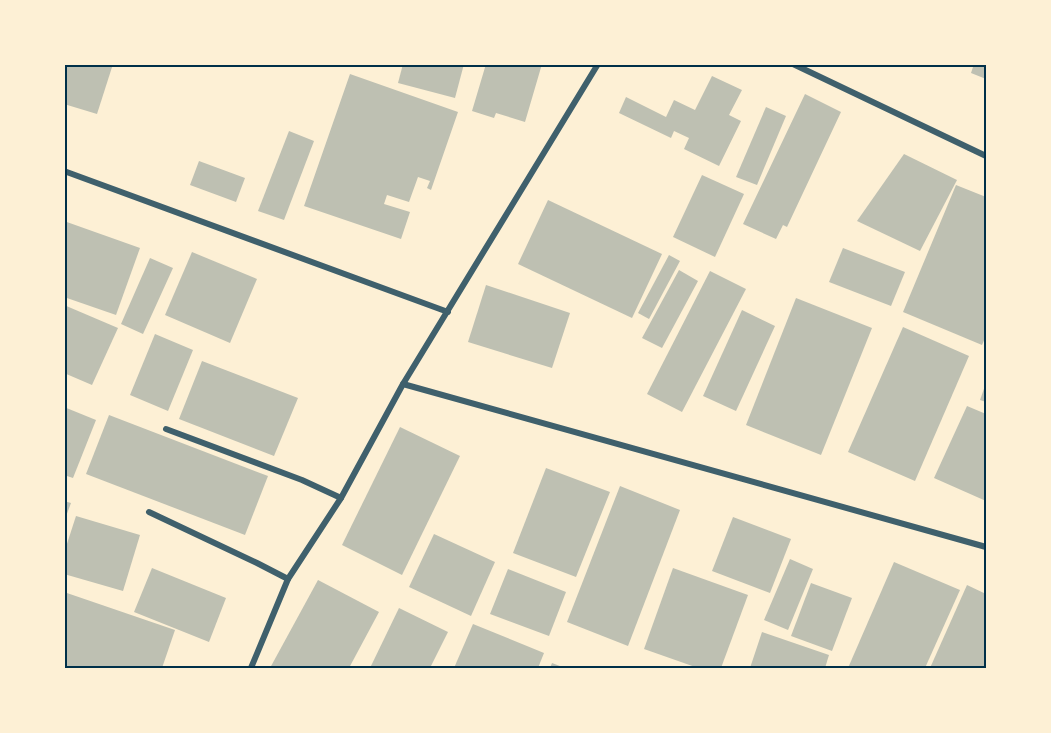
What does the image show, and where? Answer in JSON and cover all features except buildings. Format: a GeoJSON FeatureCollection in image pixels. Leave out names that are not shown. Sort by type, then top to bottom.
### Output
{"type":"FeatureCollection","features":[{"type":"Feature","properties":{"kind":"street"},"geometry":{"type":"LineString","coordinates":[[251,669],[288,579],[341,498],[404,384],[598,64]]}},
{"type":"Feature","properties":{"kind":"street"},"geometry":{"type":"LineString","coordinates":[[793,64],[987,156]]}},
{"type":"Feature","properties":{"kind":"street"},"geometry":{"type":"LineString","coordinates":[[64,171],[448,312]]}},
{"type":"Feature","properties":{"kind":"street"},"geometry":{"type":"LineString","coordinates":[[404,384],[987,547]]}},
{"type":"Feature","properties":{"kind":"street"},"geometry":{"type":"LineString","coordinates":[[166,429],[302,480],[341,498]]}},
{"type":"Feature","properties":{"kind":"street"},"geometry":{"type":"LineString","coordinates":[[149,512],[288,579]]}}]}
